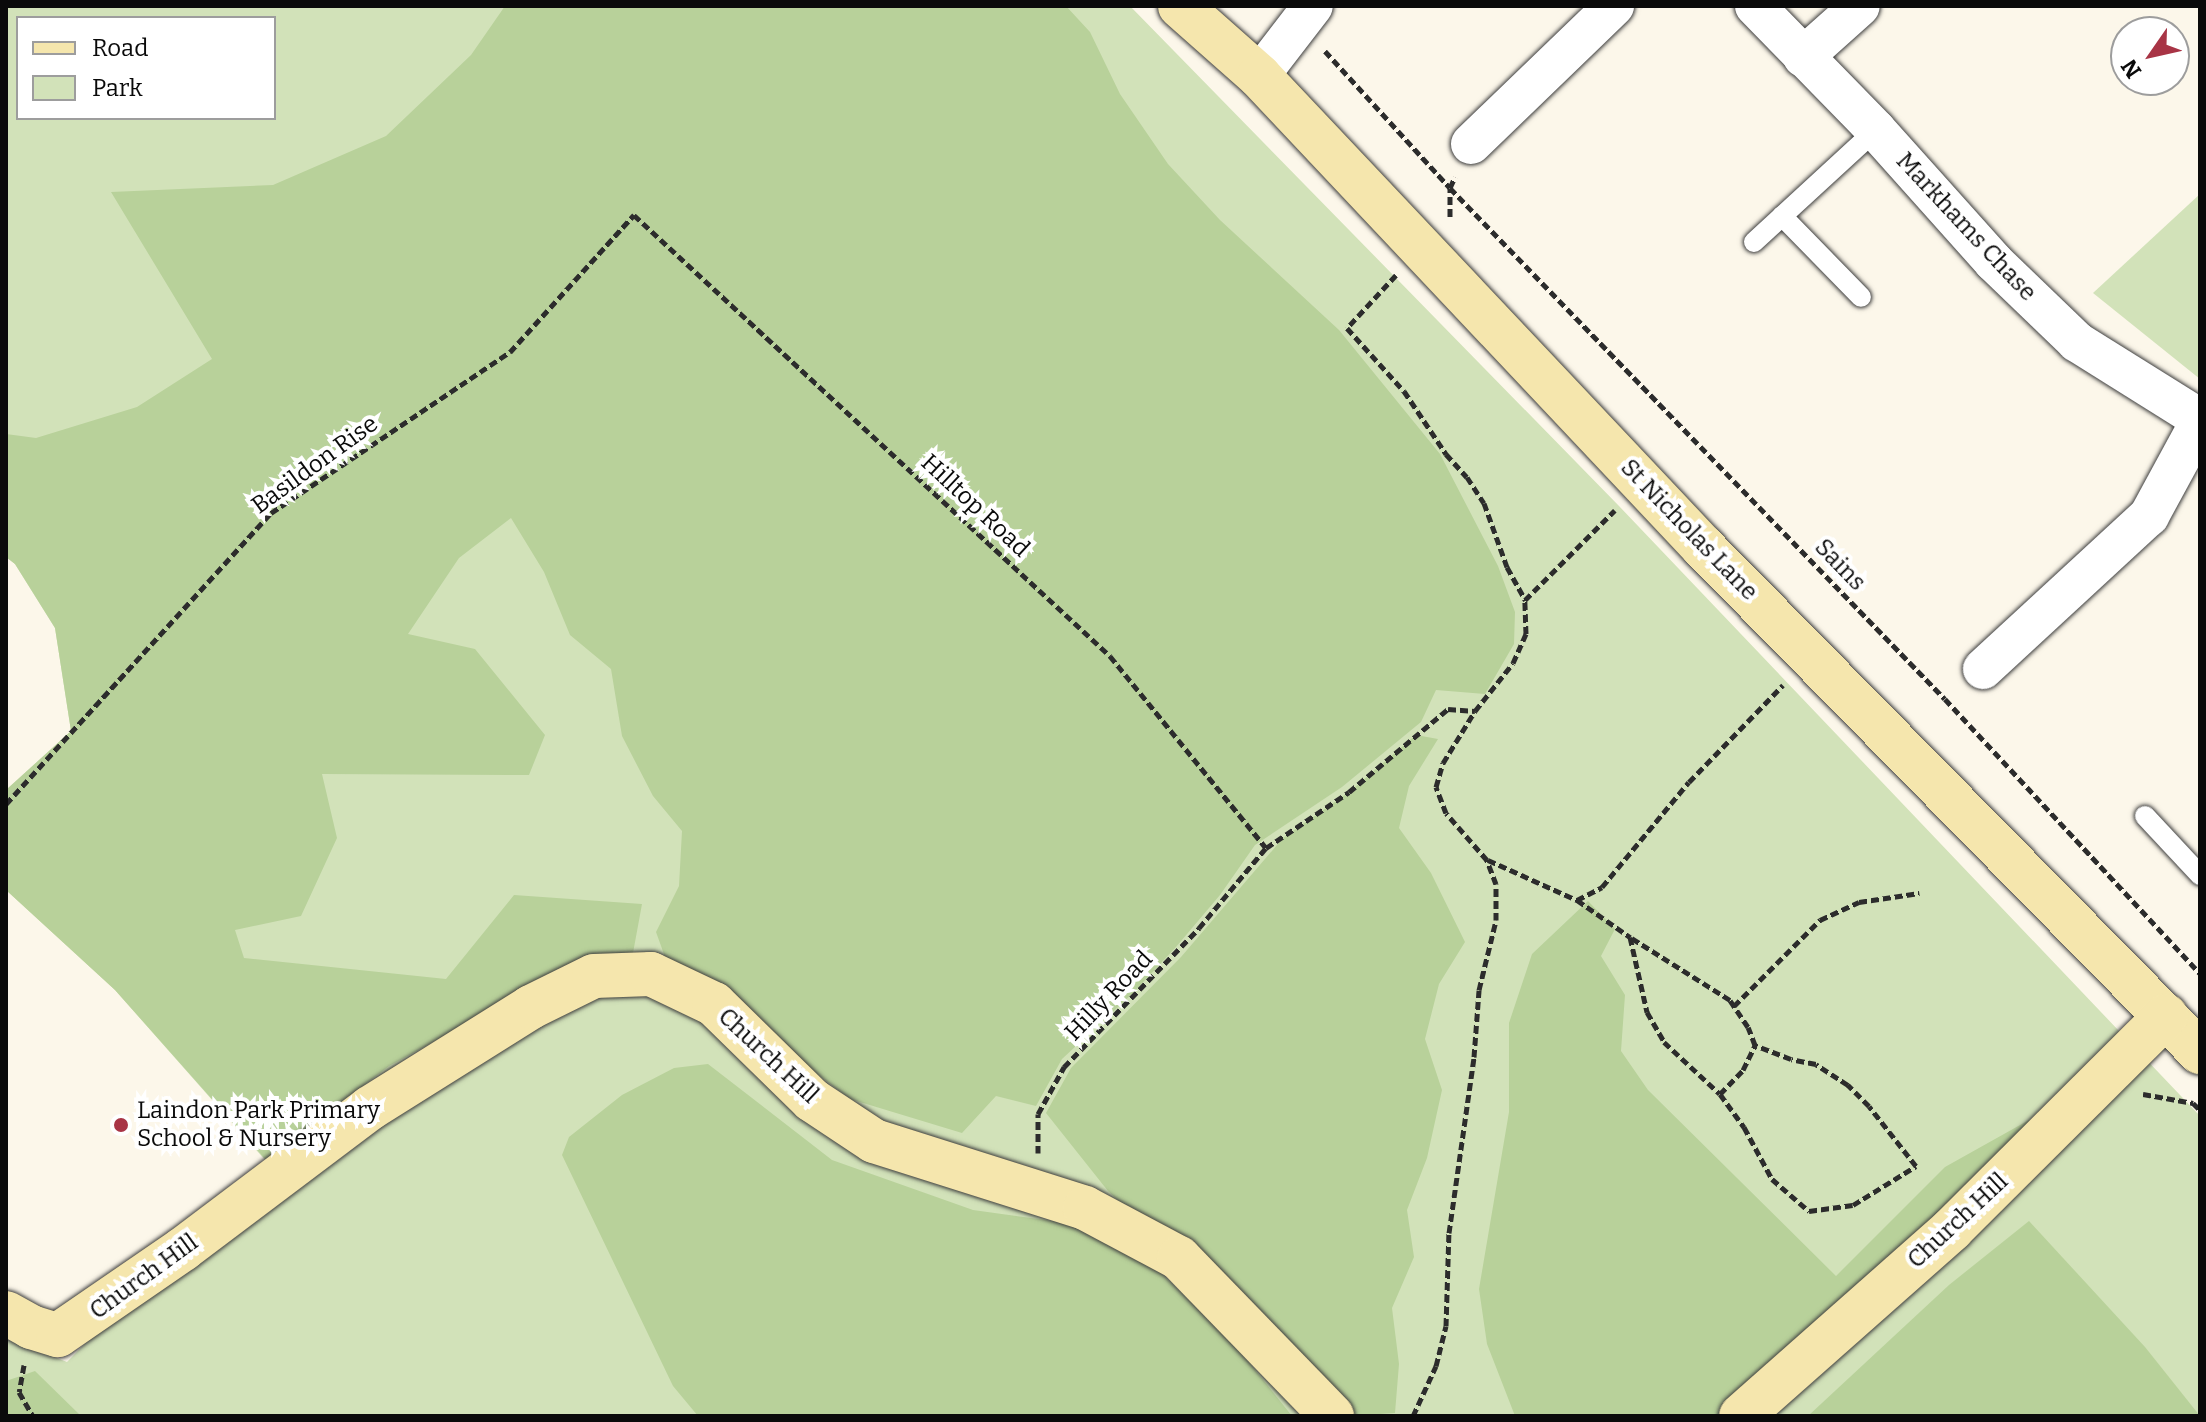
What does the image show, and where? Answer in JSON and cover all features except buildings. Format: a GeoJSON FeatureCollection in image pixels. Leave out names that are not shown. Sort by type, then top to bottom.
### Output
{"type":"FeatureCollection","features":[{"type":"Feature","properties":{"kind":"street","name":"St Nicholas Lane"},"geometry":{"type":"LineString","coordinates":[[1180,6],[1259,76],[1644,483],[2200,1052]]}},
{"type":"Feature","properties":{"kind":"street"},"geometry":{"type":"LineString","coordinates":[[1259,76],[1313,6]]}},
{"type":"Feature","properties":{"kind":"street"},"geometry":{"type":"LineString","coordinates":[[1471,144],[1614,6]]}},
{"type":"Feature","properties":{"kind":"street","name":"Markhams Chase"},"geometry":{"type":"LineString","coordinates":[[1755,6],[1876,130],[1994,262],[2077,342],[2200,421]]}},
{"type":"Feature","properties":{"kind":"street"},"geometry":{"type":"LineString","coordinates":[[1803,57],[1860,6]]}},
{"type":"Feature","properties":{"kind":"street"},"geometry":{"type":"LineString","coordinates":[[1983,669],[2149,516],[2200,421]]}},
{"type":"Feature","properties":{"kind":"street","name":"Church Hill"},"geometry":{"type":"LineString","coordinates":[[19,1320],[58,1335],[85,1320],[370,1108],[531,1007],[594,976],[651,974],[714,1004],[812,1100],[874,1141],[1085,1208],[1179,1258],[1332,1416]]}},
{"type":"Feature","properties":{"kind":"street","name":"Church Hill"},"geometry":{"type":"LineString","coordinates":[[1741,1416],[1952,1229],[2166,1016]]}},
{"type":"Feature","properties":{"kind":"lane"},"geometry":{"type":"LineString","coordinates":[[1754,242],[1876,130]]}},
{"type":"Feature","properties":{"kind":"lane"},"geometry":{"type":"LineString","coordinates":[[1782,216],[1861,297]]}},
{"type":"Feature","properties":{"kind":"lane"},"geometry":{"type":"LineString","coordinates":[[2145,816],[2200,875]]}},
{"type":"Feature","properties":{"kind":"path","name":"Sains"},"geometry":{"type":"LineString","coordinates":[[1340,68],[1450,188],[1945,699],[2200,973]]}},
{"type":"Feature","properties":{"kind":"path","name":"Basildon Rise"},"geometry":{"type":"LineString","coordinates":[[6,804],[271,513],[510,352],[634,215]]}},
{"type":"Feature","properties":{"kind":"path","name":"Hilltop Road"},"geometry":{"type":"LineString","coordinates":[[634,215],[1110,656],[1266,848]]}},
{"type":"Feature","properties":{"kind":"path"},"geometry":{"type":"LineString","coordinates":[[1413,1416],[1436,1366],[1446,1326],[1449,1233],[1474,1057],[1479,990],[1496,920],[1496,884],[1487,860],[1446,813],[1436,787],[1443,763],[1475,711],[1513,663],[1526,634],[1525,600],[1507,567],[1484,503],[1467,477],[1446,454],[1404,391],[1347,328],[1422,248]]}},
{"type":"Feature","properties":{"kind":"path"},"geometry":{"type":"LineString","coordinates":[[1525,600],[1644,483]]}},
{"type":"Feature","properties":{"kind":"path"},"geometry":{"type":"LineString","coordinates":[[1577,900],[1602,887],[1689,782],[1812,657]]}},
{"type":"Feature","properties":{"kind":"path","name":"Hilly Road"},"geometry":{"type":"LineString","coordinates":[[1038,1194],[1038,1114],[1064,1067],[1199,928],[1266,848],[1349,792],[1448,709],[1475,711]]}},
{"type":"Feature","properties":{"kind":"path"},"geometry":{"type":"LineString","coordinates":[[1487,860],[1550,891],[1577,900],[1718,992],[1734,1006],[1755,1045],[1791,1059],[1816,1064],[1848,1085],[1869,1106],[1916,1166],[1853,1205],[1809,1211],[1772,1179],[1744,1127],[1720,1094],[1664,1042],[1647,1012],[1630,937]]}},
{"type":"Feature","properties":{"kind":"path"},"geometry":{"type":"LineString","coordinates":[[1734,1006],[1820,920],[1859,902],[1919,893]]}},
{"type":"Feature","properties":{"kind":"path"},"geometry":{"type":"LineString","coordinates":[[1720,1094],[1743,1070],[1755,1045]]}},
{"type":"Feature","properties":{"kind":"path"},"geometry":{"type":"LineString","coordinates":[[2140,1093],[2193,1103],[2200,1110]]}},
{"type":"Feature","properties":{"kind":"path"},"geometry":{"type":"LineString","coordinates":[[19,1320],[19,1392],[33,1416]]}},
{"type":"Feature","properties":{"kind":"green space"},"geometry":{"type":"Polygon","coordinates":[[[6,6],[1130,6],[1619,506],[2200,1116],[2200,1416],[6,1416],[6,1338],[67,1362],[265,1160],[115,990],[6,890],[6,790],[71,731],[55,628],[15,564],[6,557],[6,6]]]}},
{"type":"Feature","properties":{"kind":"green space"},"geometry":{"type":"Polygon","coordinates":[[[505,6],[1066,6],[1090,32],[1120,94],[1168,164],[1220,220],[1339,330],[1440,454],[1498,566],[1515,612],[1514,644],[1485,694],[1436,690],[1421,722],[1342,787],[1255,845],[1220,895],[1176,947],[1132,994],[1062,1059],[1036,1106],[996,1096],[962,1133],[850,1099],[665,957],[656,932],[679,886],[682,831],[653,796],[622,736],[611,669],[570,635],[544,572],[511,518],[459,558],[408,634],[475,649],[545,735],[529,775],[322,774],[337,838],[301,916],[235,930],[244,958],[446,979],[514,895],[642,904],[633,953],[523,993],[389,1066],[266,1160],[115,990],[6,890],[6,790],[71,731],[55,628],[15,564],[6,557],[6,434],[36,438],[137,407],[212,359],[111,192],[273,185],[386,136],[471,55],[505,6]]]}},
{"type":"Feature","properties":{"kind":"green space"},"geometry":{"type":"Polygon","coordinates":[[[2200,194],[2200,379],[2093,293],[2200,194]]]}},
{"type":"Feature","properties":{"kind":"green space"},"geometry":{"type":"Polygon","coordinates":[[[1416,735],[1438,739],[1409,786],[1399,828],[1431,873],[1465,942],[1439,984],[1425,1039],[1442,1090],[1427,1158],[1407,1210],[1414,1257],[1392,1308],[1399,1364],[1395,1413],[1351,1416],[1108,1191],[1046,1113],[1071,1068],[1181,957],[1283,838],[1349,792],[1416,735]]]}},
{"type":"Feature","properties":{"kind":"green space"},"geometry":{"type":"Polygon","coordinates":[[[1588,901],[1615,929],[1601,956],[1625,995],[1621,1051],[1648,1090],[1836,1276],[1945,1167],[2029,1120],[2053,1133],[1740,1416],[1515,1416],[1487,1344],[1479,1289],[1509,1112],[1509,1023],[1532,954],[1588,901]]]}},
{"type":"Feature","properties":{"kind":"green space"},"geometry":{"type":"Polygon","coordinates":[[[708,1064],[832,1160],[973,1210],[1075,1224],[1156,1268],[1235,1345],[1292,1416],[698,1416],[673,1386],[562,1155],[569,1137],[622,1095],[674,1068],[708,1064]]]}},
{"type":"Feature","properties":{"kind":"green space"},"geometry":{"type":"Polygon","coordinates":[[[2029,1221],[2145,1347],[2200,1416],[1808,1416],[1949,1285],[2029,1221]]]}},
{"type":"Feature","properties":{"kind":"green space"},"geometry":{"type":"Polygon","coordinates":[[[35,1371],[81,1416],[6,1416],[6,1381],[35,1371]]]}},
{"type":"Feature","properties":{"kind":"place","name":"Laindon Park Primary School & Nursery"},"geometry":{"type":"Point","coordinates":[121,1125]}}]}
